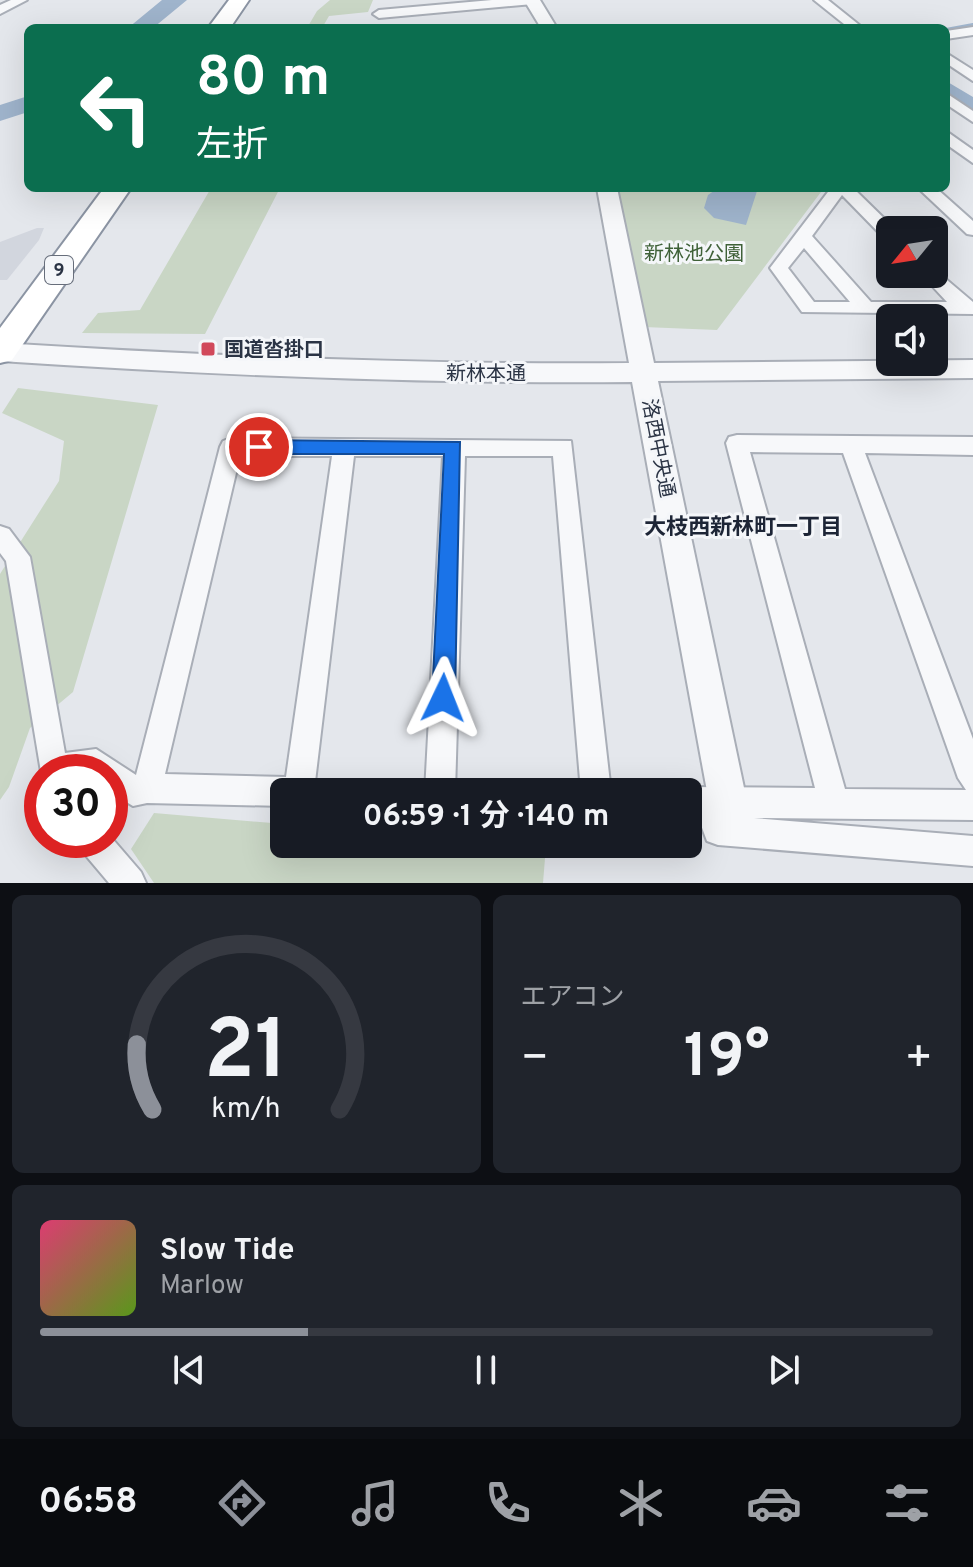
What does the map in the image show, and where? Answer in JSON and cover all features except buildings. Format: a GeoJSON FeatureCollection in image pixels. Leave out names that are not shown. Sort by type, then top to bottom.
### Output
{"type":"FeatureCollection","features":[{"type":"Feature","properties":{"kind":"highway"},"geometry":{"type":"LineString","coordinates":[[222,24],[239,0]]}},
{"type":"Feature","properties":{"kind":"highway"},"geometry":{"type":"LineString","coordinates":[[236,24],[253,0]]}},
{"type":"Feature","properties":{"kind":"highway","name":"9"},"geometry":{"type":"LineString","coordinates":[[0,314],[96,192]]}},
{"type":"Feature","properties":{"kind":"highway","name":"9"},"geometry":{"type":"LineString","coordinates":[[0,352],[115,192]]}},
{"type":"Feature","properties":{"kind":"street"},"geometry":{"type":"LineString","coordinates":[[0,10],[21,0]]}},
{"type":"Feature","properties":{"kind":"street"},"geometry":{"type":"LineString","coordinates":[[379,14],[533,0],[547,24]]}},
{"type":"Feature","properties":{"kind":"street"},"geometry":{"type":"LineString","coordinates":[[820,0],[852,24]]}},
{"type":"Feature","properties":{"kind":"street"},"geometry":{"type":"LineString","coordinates":[[950,34],[973,31]]}},
{"type":"Feature","properties":{"kind":"street"},"geometry":{"type":"LineString","coordinates":[[950,60],[973,77]]}},
{"type":"Feature","properties":{"kind":"street"},"geometry":{"type":"LineString","coordinates":[[950,100],[972,116]]}},
{"type":"Feature","properties":{"kind":"street"},"geometry":{"type":"LineString","coordinates":[[950,119],[972,116]]}},
{"type":"Feature","properties":{"kind":"street"},"geometry":{"type":"LineString","coordinates":[[950,139],[973,158]]}},
{"type":"Feature","properties":{"kind":"street","name":"洛西中央通"},"geometry":{"type":"LineString","coordinates":[[608,192],[644,371],[708,802]]}},
{"type":"Feature","properties":{"kind":"street"},"geometry":{"type":"LineString","coordinates":[[839,192],[779,268],[809,308],[969,308]]}},
{"type":"Feature","properties":{"kind":"street"},"geometry":{"type":"LineString","coordinates":[[846,192],[876,221]]}},
{"type":"Feature","properties":{"kind":"street"},"geometry":{"type":"LineString","coordinates":[[930,192],[973,230]]}},
{"type":"Feature","properties":{"kind":"street"},"geometry":{"type":"LineString","coordinates":[[803,236],[866,308]]}},
{"type":"Feature","properties":{"kind":"street"},"geometry":{"type":"LineString","coordinates":[[946,288],[969,308]]}},
{"type":"Feature","properties":{"kind":"street","name":"新林本通"},"geometry":{"type":"LineString","coordinates":[[0,352],[328,371],[973,369]]}},
{"type":"Feature","properties":{"kind":"street"},"geometry":{"type":"LineString","coordinates":[[834,803],[737,443],[972,448]]}},
{"type":"Feature","properties":{"kind":"street"},"geometry":{"type":"LineString","coordinates":[[851,444],[973,778]]}},
{"type":"Feature","properties":{"kind":"street"},"geometry":{"type":"LineString","coordinates":[[147,788],[231,447],[563,447],[595,778]]}},
{"type":"Feature","properties":{"kind":"street"},"geometry":{"type":"LineString","coordinates":[[303,778],[344,447]]}},
{"type":"Feature","properties":{"kind":"street"},"geometry":{"type":"LineString","coordinates":[[441,778],[454,447]]}},
{"type":"Feature","properties":{"kind":"street"},"geometry":{"type":"LineString","coordinates":[[0,536],[18,557],[51,754]]}},
{"type":"Feature","properties":{"kind":"street"},"geometry":{"type":"LineString","coordinates":[[128,787],[133,791],[147,788],[270,791]]}},
{"type":"Feature","properties":{"kind":"street"},"geometry":{"type":"LineString","coordinates":[[973,805],[708,802],[718,830],[973,851]]}},
{"type":"Feature","properties":{"kind":"street"},"geometry":{"type":"LineString","coordinates":[[108,858],[130,883]]}},
{"type":"Feature","properties":{"kind":"shaded area"},"geometry":{"type":"Polygon","coordinates":[[[44,228],[39,240],[7,280],[0,280],[0,242],[44,228]]]}},
{"type":"Feature","properties":{"kind":"green space"},"geometry":{"type":"Polygon","coordinates":[[[330,0],[373,0],[368,12],[329,16],[324,24],[309,24],[317,11],[330,0]]]}},
{"type":"Feature","properties":{"kind":"green space"},"geometry":{"type":"Polygon","coordinates":[[[209,192],[278,192],[205,334],[82,333],[98,313],[140,310],[209,192]]]}},
{"type":"Feature","properties":{"kind":"green space","name":"新林池公園"},"geometry":{"type":"Polygon","coordinates":[[[616,192],[821,192],[717,330],[644,327],[616,192]]]}},
{"type":"Feature","properties":{"kind":"green space"},"geometry":{"type":"Polygon","coordinates":[[[18,388],[158,405],[73,692],[30,728],[9,787],[0,800],[0,574],[59,481],[64,441],[2,413],[18,388]]]}},
{"type":"Feature","properties":{"kind":"green space"},"geometry":{"type":"Polygon","coordinates":[[[154,813],[270,823],[270,858],[545,858],[543,883],[154,883],[131,849],[154,813]]]}},
{"type":"Feature","properties":{"kind":"water"},"geometry":{"type":"Polygon","coordinates":[[[712,192],[757,192],[746,225],[714,218],[704,208],[708,195],[712,192]]]}},
{"type":"Feature","properties":{"kind":"waterway"},"geometry":{"type":"LineString","coordinates":[[144,24],[176,0]]}},
{"type":"Feature","properties":{"kind":"waterway"},"geometry":{"type":"LineString","coordinates":[[950,29],[973,25]]}},
{"type":"Feature","properties":{"kind":"waterway"},"geometry":{"type":"LineString","coordinates":[[950,91],[973,109]]}},
{"type":"Feature","properties":{"kind":"waterway"},"geometry":{"type":"LineString","coordinates":[[0,113],[24,105]]}},
{"type":"Feature","properties":{"kind":"place","name":"国道沓掛口"},"geometry":{"type":"Point","coordinates":[208,349]}},
{"type":"Feature","properties":{"kind":"district","name":"大枝西新林町一丁目"},"geometry":{"type":"Point","coordinates":[743,526]}},
{"type":"Feature","properties":{"kind":"route"},"geometry":{"type":"LineString","coordinates":[[259,447],[454,447],[443,698]]}}]}
